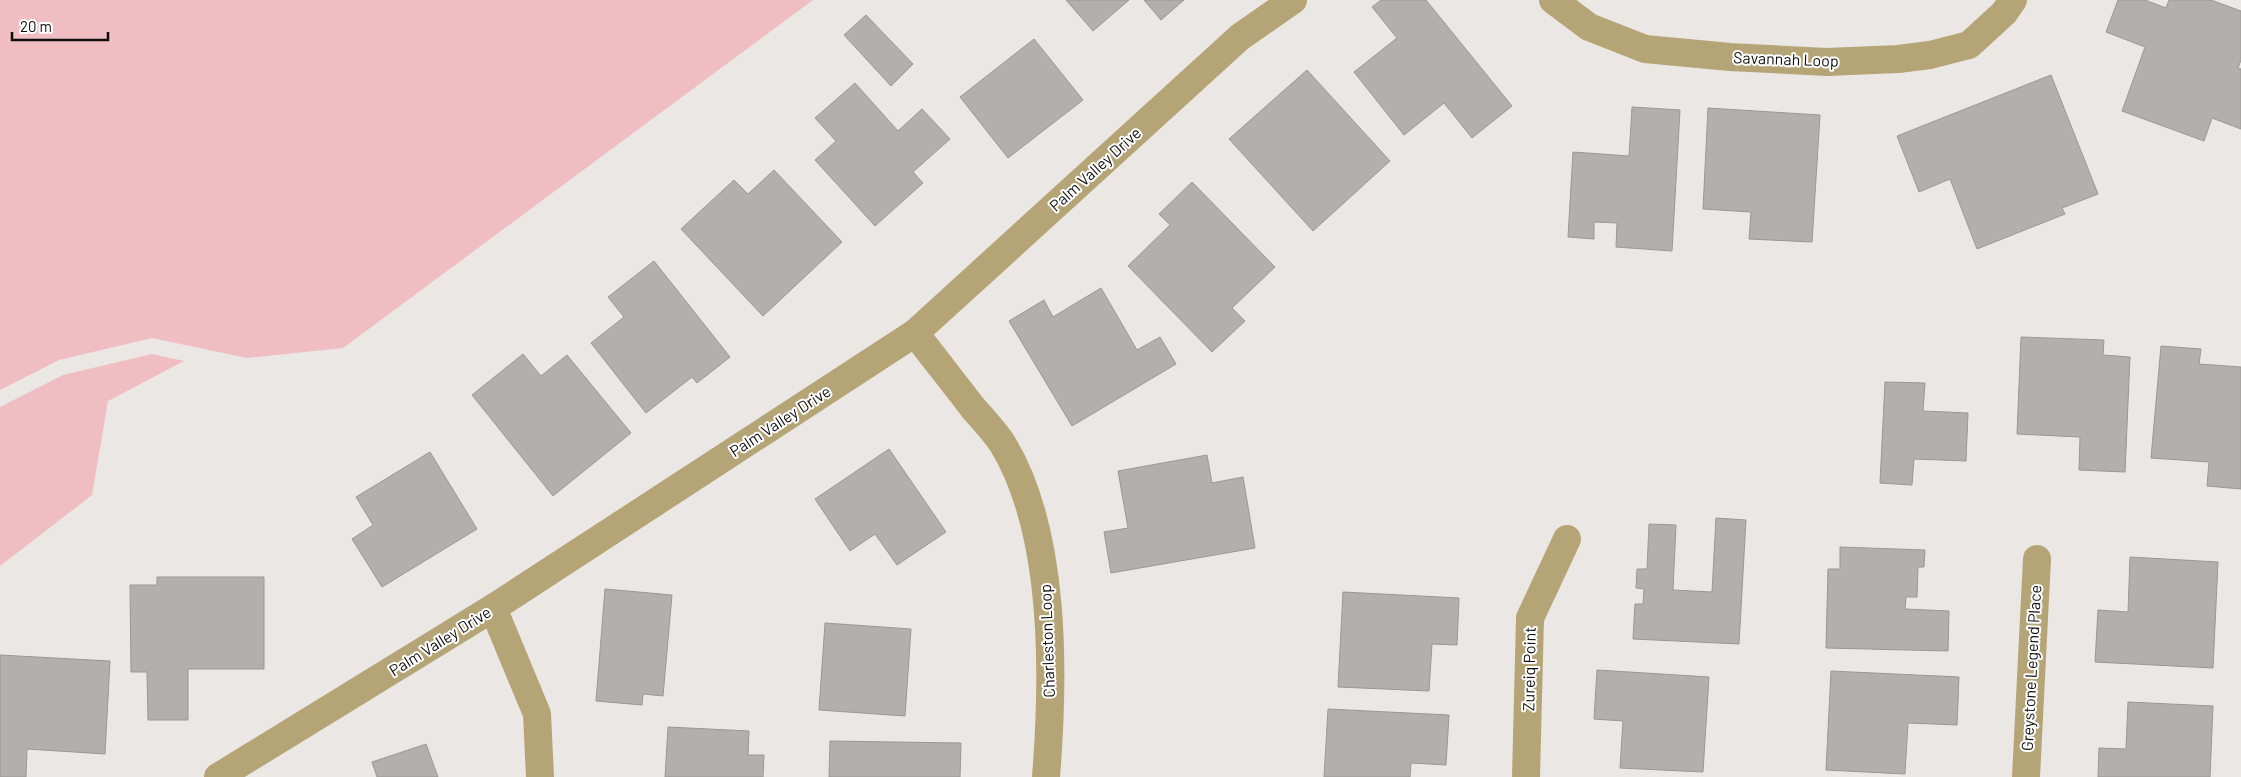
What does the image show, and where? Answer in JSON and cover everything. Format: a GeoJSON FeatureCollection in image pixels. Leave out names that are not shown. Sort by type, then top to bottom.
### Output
{"type":"FeatureCollection","features":[{"type":"Feature","properties":{"kind":"street","name":"Palm Valley Drive"},"geometry":{"type":"LineString","coordinates":[[218,777],[493,608],[915,333],[1240,37],[1293,0]]}},
{"type":"Feature","properties":{"kind":"street","name":"Savannah Loop"},"geometry":{"type":"LineString","coordinates":[[1553,0],[1589,27],[1645,49],[1730,57],[1827,62],[1898,60],[1930,55],[1969,45],[2004,13],[2013,0]]}},
{"type":"Feature","properties":{"kind":"street","name":"Charleston Loop"},"geometry":{"type":"LineString","coordinates":[[915,333],[1002,443],[1020,482],[1030,515],[1044,576],[1049,627],[1049,735],[1046,777]]}},
{"type":"Feature","properties":{"kind":"street","name":"Zureiq Point"},"geometry":{"type":"LineString","coordinates":[[1526,777],[1530,618],[1567,539]]}},
{"type":"Feature","properties":{"kind":"street","name":"Greystone Legend Place"},"geometry":{"type":"LineString","coordinates":[[2026,777],[2036,559]]}},
{"type":"Feature","properties":{"kind":"street"},"geometry":{"type":"LineString","coordinates":[[493,608],[538,714],[540,777]]}},
{"type":"Feature","properties":{"kind":"shaded area"},"geometry":{"type":"Polygon","coordinates":[[[0,0],[813,0],[343,348],[247,358],[152,338],[59,360],[0,390],[0,0]]]}},
{"type":"Feature","properties":{"kind":"shaded area"},"geometry":{"type":"Polygon","coordinates":[[[152,354],[184,361],[108,401],[92,495],[0,566],[0,407],[63,375],[152,354]]]}},
{"type":"Feature","properties":{"kind":"building"},"geometry":{"type":"Polygon","coordinates":[[[1066,0],[1129,0],[1093,31],[1066,0]]]}},
{"type":"Feature","properties":{"kind":"building"},"geometry":{"type":"Polygon","coordinates":[[[1144,0],[1184,0],[1161,20],[1144,0]]]}},
{"type":"Feature","properties":{"kind":"building"},"geometry":{"type":"Polygon","coordinates":[[[1381,0],[1426,0],[1512,106],[1472,138],[1444,103],[1404,135],[1354,72],[1397,38],[1372,7],[1381,0]]]}},
{"type":"Feature","properties":{"kind":"building"},"geometry":{"type":"Polygon","coordinates":[[[2118,0],[2145,0],[2166,8],[2169,0],[2211,0],[2241,11],[2241,60],[2238,68],[2241,69],[2241,129],[2212,118],[2204,141],[2122,111],[2145,47],[2106,32],[2118,0]]]}},
{"type":"Feature","properties":{"kind":"building"},"geometry":{"type":"Polygon","coordinates":[[[866,15],[913,64],[891,86],[844,35],[866,15]]]}},
{"type":"Feature","properties":{"kind":"building"},"geometry":{"type":"Polygon","coordinates":[[[1034,39],[1083,100],[1008,158],[960,97],[1034,39]]]}},
{"type":"Feature","properties":{"kind":"building"},"geometry":{"type":"Polygon","coordinates":[[[1307,70],[1390,161],[1313,231],[1229,139],[1307,70]]]}},
{"type":"Feature","properties":{"kind":"building"},"geometry":{"type":"Polygon","coordinates":[[[2051,75],[2098,194],[2062,208],[2065,214],[1977,249],[1950,179],[1919,192],[1897,136],[2051,75]]]}},
{"type":"Feature","properties":{"kind":"building"},"geometry":{"type":"Polygon","coordinates":[[[855,83],[898,131],[922,109],[950,139],[913,172],[923,183],[875,226],[815,160],[836,141],[815,118],[855,83]]]}},
{"type":"Feature","properties":{"kind":"building"},"geometry":{"type":"Polygon","coordinates":[[[1632,107],[1680,110],[1672,251],[1616,247],[1617,223],[1594,222],[1594,239],[1568,237],[1573,152],[1629,156],[1632,107]]]}},
{"type":"Feature","properties":{"kind":"building"},"geometry":{"type":"Polygon","coordinates":[[[1708,108],[1820,115],[1812,242],[1749,239],[1751,212],[1703,209],[1708,108]]]}},
{"type":"Feature","properties":{"kind":"building"},"geometry":{"type":"Polygon","coordinates":[[[774,170],[842,242],[763,316],[681,229],[734,180],[748,194],[774,170]]]}},
{"type":"Feature","properties":{"kind":"building"},"geometry":{"type":"Polygon","coordinates":[[[1192,182],[1275,267],[1232,308],[1245,321],[1212,352],[1128,266],[1170,225],[1159,214],[1192,182]]]}},
{"type":"Feature","properties":{"kind":"building"},"geometry":{"type":"Polygon","coordinates":[[[654,261],[730,357],[697,383],[692,377],[646,413],[591,343],[624,317],[608,297],[654,261]]]}},
{"type":"Feature","properties":{"kind":"building"},"geometry":{"type":"Polygon","coordinates":[[[1101,288],[1137,350],[1160,337],[1176,364],[1072,426],[1009,321],[1044,300],[1053,317],[1101,288]]]}},
{"type":"Feature","properties":{"kind":"building"},"geometry":{"type":"Polygon","coordinates":[[[2021,337],[2104,340],[2103,355],[2130,357],[2125,472],[2079,470],[2080,437],[2017,434],[2021,337]]]}},
{"type":"Feature","properties":{"kind":"building"},"geometry":{"type":"Polygon","coordinates":[[[2161,346],[2201,349],[2199,364],[2241,367],[2241,489],[2207,486],[2209,462],[2151,458],[2161,346]]]}},
{"type":"Feature","properties":{"kind":"building"},"geometry":{"type":"Polygon","coordinates":[[[523,354],[541,376],[567,355],[631,433],[553,496],[472,395],[523,354]]]}},
{"type":"Feature","properties":{"kind":"building"},"geometry":{"type":"Polygon","coordinates":[[[1885,382],[1925,383],[1923,411],[1968,413],[1966,461],[1914,459],[1912,485],[1880,483],[1885,382]]]}},
{"type":"Feature","properties":{"kind":"building"},"geometry":{"type":"Polygon","coordinates":[[[889,449],[946,532],[897,565],[875,534],[850,551],[815,499],[889,449]]]}},
{"type":"Feature","properties":{"kind":"building"},"geometry":{"type":"Polygon","coordinates":[[[430,452],[477,529],[382,587],[352,539],[373,525],[356,497],[430,452]]]}},
{"type":"Feature","properties":{"kind":"building"},"geometry":{"type":"Polygon","coordinates":[[[1207,455],[1212,483],[1243,477],[1255,548],[1111,573],[1104,532],[1128,528],[1118,471],[1207,455]]]}},
{"type":"Feature","properties":{"kind":"building"},"geometry":{"type":"Polygon","coordinates":[[[1716,518],[1746,520],[1739,644],[1633,639],[1635,604],[1643,604],[1644,589],[1636,588],[1637,569],[1647,569],[1649,524],[1676,525],[1673,590],[1712,592],[1716,518]]]}},
{"type":"Feature","properties":{"kind":"building"},"geometry":{"type":"Polygon","coordinates":[[[1840,547],[1925,550],[1924,567],[1918,567],[1917,597],[1906,597],[1905,609],[1949,611],[1948,651],[1826,648],[1828,569],[1840,569],[1840,547]]]}},
{"type":"Feature","properties":{"kind":"building"},"geometry":{"type":"Polygon","coordinates":[[[2130,557],[2218,562],[2213,668],[2095,662],[2098,610],[2128,612],[2130,557]]]}},
{"type":"Feature","properties":{"kind":"building"},"geometry":{"type":"Polygon","coordinates":[[[157,577],[264,577],[264,669],[188,669],[188,720],[148,720],[147,672],[131,672],[130,585],[157,585],[157,577]]]}},
{"type":"Feature","properties":{"kind":"building"},"geometry":{"type":"Polygon","coordinates":[[[605,589],[672,595],[663,696],[643,694],[642,705],[596,701],[605,589]]]}},
{"type":"Feature","properties":{"kind":"building"},"geometry":{"type":"Polygon","coordinates":[[[1343,592],[1459,598],[1457,645],[1432,644],[1429,691],[1338,687],[1343,592]]]}},
{"type":"Feature","properties":{"kind":"building"},"geometry":{"type":"Polygon","coordinates":[[[825,623],[911,629],[905,716],[819,710],[825,623]]]}},
{"type":"Feature","properties":{"kind":"building"},"geometry":{"type":"Polygon","coordinates":[[[0,655],[110,661],[105,754],[27,749],[26,777],[0,777],[0,655]]]}},
{"type":"Feature","properties":{"kind":"building"},"geometry":{"type":"Polygon","coordinates":[[[1597,670],[1709,677],[1703,772],[1620,768],[1623,721],[1594,719],[1597,670]]]}},
{"type":"Feature","properties":{"kind":"building"},"geometry":{"type":"Polygon","coordinates":[[[1831,671],[1959,677],[1957,725],[1908,723],[1905,774],[1826,770],[1831,671]]]}},
{"type":"Feature","properties":{"kind":"building"},"geometry":{"type":"Polygon","coordinates":[[[2128,702],[2213,706],[2210,777],[2098,777],[2099,748],[2126,749],[2128,702]]]}},
{"type":"Feature","properties":{"kind":"building"},"geometry":{"type":"Polygon","coordinates":[[[1328,709],[1449,715],[1446,765],[1411,763],[1410,777],[1324,777],[1328,709]]]}},
{"type":"Feature","properties":{"kind":"building"},"geometry":{"type":"Polygon","coordinates":[[[668,727],[749,731],[748,755],[764,755],[763,777],[665,777],[668,727]]]}},
{"type":"Feature","properties":{"kind":"building"},"geometry":{"type":"Polygon","coordinates":[[[830,741],[961,743],[960,777],[829,777],[830,741]]]}},
{"type":"Feature","properties":{"kind":"building"},"geometry":{"type":"Polygon","coordinates":[[[426,744],[438,777],[377,777],[372,762],[426,744]]]}}]}
